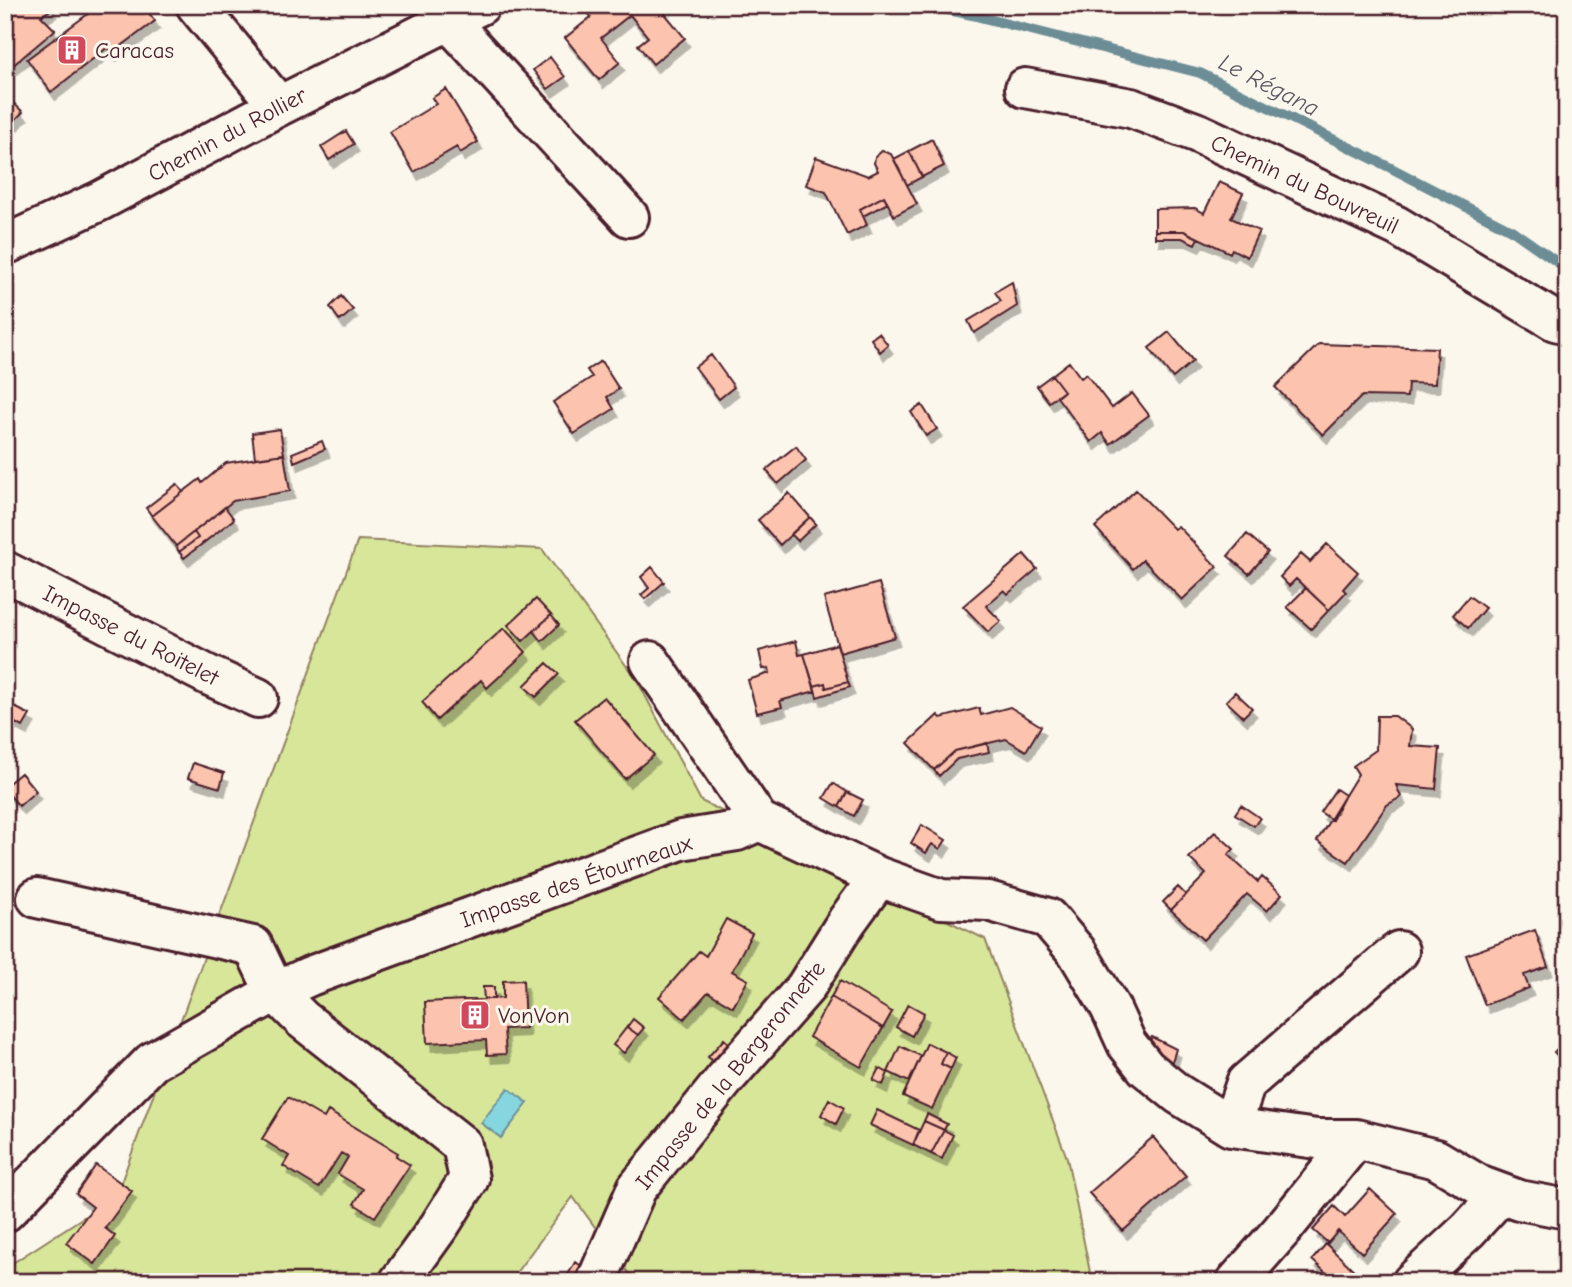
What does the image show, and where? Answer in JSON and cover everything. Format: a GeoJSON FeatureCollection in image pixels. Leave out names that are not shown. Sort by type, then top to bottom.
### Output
{"type":"FeatureCollection","features":[{"type":"Feature","properties":{"kind":"street"},"geometry":{"type":"LineString","coordinates":[[196,5],[279,106]]}},
{"type":"Feature","properties":{"kind":"street","name":"Chemin du Rollier"},"geometry":{"type":"LineString","coordinates":[[5,245],[100,201],[464,12],[629,217]]}},
{"type":"Feature","properties":{"kind":"street","name":"Chemin du Bouvreuil"},"geometry":{"type":"LineString","coordinates":[[1025,88],[1131,108],[1198,134],[1397,226],[1555,321],[1567,324]]}},
{"type":"Feature","properties":{"kind":"street","name":"Impasse du Roitelet"},"geometry":{"type":"LineString","coordinates":[[5,571],[258,698]]}},
{"type":"Feature","properties":{"kind":"street"},"geometry":{"type":"LineString","coordinates":[[650,661],[758,821],[879,877],[941,899],[988,901],[1048,918],[1077,952],[1110,1007],[1126,1044],[1146,1068],[1178,1094],[1231,1127],[1317,1139],[1356,1139],[1436,1159],[1481,1186],[1519,1200],[1567,1209]]}},
{"type":"Feature","properties":{"kind":"street","name":"Impasse des Étourneaux"},"geometry":{"type":"LineString","coordinates":[[5,1212],[152,1062],[275,992],[310,976],[681,840],[737,831],[758,821]]}},
{"type":"Feature","properties":{"kind":"street","name":"Impasse de la Bergeronnette"},"geometry":{"type":"LineString","coordinates":[[596,1282],[637,1188],[725,1079],[806,988],[848,920],[879,877]]}},
{"type":"Feature","properties":{"kind":"street"},"geometry":{"type":"LineString","coordinates":[[37,898],[253,946],[275,992],[302,1019],[462,1145],[469,1179],[399,1282]]}},
{"type":"Feature","properties":{"kind":"street"},"geometry":{"type":"LineString","coordinates":[[1231,1127],[1246,1083],[1399,951]]}},
{"type":"Feature","properties":{"kind":"street"},"geometry":{"type":"LineString","coordinates":[[1236,1282],[1283,1230],[1356,1139]]}},
{"type":"Feature","properties":{"kind":"street"},"geometry":{"type":"LineString","coordinates":[[1412,1282],[1468,1230],[1501,1194]]}},
{"type":"Feature","properties":{"kind":"green space"},"geometry":{"type":"Polygon","coordinates":[[[358,540],[542,549],[638,682],[701,801],[985,939],[1067,1158],[1092,1282],[635,1282],[573,1197],[509,1282],[5,1282],[5,1268],[116,1196],[358,540]]]}},
{"type":"Feature","properties":{"kind":"water"},"geometry":{"type":"Polygon","coordinates":[[[508,1088],[528,1103],[501,1138],[481,1123],[508,1088]]]}},
{"type":"Feature","properties":{"kind":"building"},"geometry":{"type":"Polygon","coordinates":[[[14,5],[49,5],[52,9],[41,16],[55,30],[5,72],[5,12],[14,5]]]}},
{"type":"Feature","properties":{"kind":"building","name":"Caracas"},"geometry":{"type":"Polygon","coordinates":[[[100,5],[143,5],[155,21],[112,53],[108,47],[51,92],[27,59],[100,5]]]}},
{"type":"Feature","properties":{"kind":"building"},"geometry":{"type":"Polygon","coordinates":[[[600,5],[658,5],[685,38],[653,64],[638,45],[648,37],[630,15],[601,38],[620,62],[599,80],[565,38],[591,17],[589,14],[600,5]]]}},
{"type":"Feature","properties":{"kind":"building"},"geometry":{"type":"Polygon","coordinates":[[[550,57],[565,77],[548,89],[533,70],[550,57]]]}},
{"type":"Feature","properties":{"kind":"building"},"geometry":{"type":"Polygon","coordinates":[[[446,89],[478,142],[460,153],[457,147],[414,172],[390,132],[436,104],[432,98],[446,89]]]}},
{"type":"Feature","properties":{"kind":"building"},"geometry":{"type":"Polygon","coordinates":[[[8,98],[23,112],[6,129],[5,101],[8,98]]]}},
{"type":"Feature","properties":{"kind":"building"},"geometry":{"type":"Polygon","coordinates":[[[346,131],[354,144],[329,160],[321,147],[346,131]]]}},
{"type":"Feature","properties":{"kind":"building"},"geometry":{"type":"Polygon","coordinates":[[[932,139],[944,166],[922,177],[909,151],[932,139]]]}},
{"type":"Feature","properties":{"kind":"building"},"geometry":{"type":"Polygon","coordinates":[[[882,151],[891,154],[917,204],[894,216],[884,196],[860,209],[867,225],[847,235],[826,192],[806,185],[816,157],[868,176],[878,171],[874,163],[875,157],[882,151]]]}},
{"type":"Feature","properties":{"kind":"building"},"geometry":{"type":"Polygon","coordinates":[[[909,151],[922,177],[907,185],[894,159],[909,151]]]}},
{"type":"Feature","properties":{"kind":"building"},"geometry":{"type":"Polygon","coordinates":[[[1219,182],[1243,193],[1231,218],[1259,231],[1247,257],[1232,249],[1230,253],[1184,231],[1155,231],[1155,209],[1195,208],[1204,213],[1219,182]]]}},
{"type":"Feature","properties":{"kind":"building"},"geometry":{"type":"Polygon","coordinates":[[[884,196],[888,203],[863,216],[860,209],[884,196]]]}},
{"type":"Feature","properties":{"kind":"building"},"geometry":{"type":"Polygon","coordinates":[[[1155,231],[1184,231],[1198,238],[1195,244],[1182,238],[1155,238],[1155,231]]]}},
{"type":"Feature","properties":{"kind":"building"},"geometry":{"type":"Polygon","coordinates":[[[1012,282],[1017,306],[974,333],[968,321],[1001,301],[995,292],[1012,282]]]}},
{"type":"Feature","properties":{"kind":"building"},"geometry":{"type":"Polygon","coordinates":[[[341,296],[353,310],[340,321],[330,307],[341,296]]]}},
{"type":"Feature","properties":{"kind":"building"},"geometry":{"type":"Polygon","coordinates":[[[1169,332],[1193,361],[1173,378],[1149,348],[1169,332]]]}},
{"type":"Feature","properties":{"kind":"building"},"geometry":{"type":"Polygon","coordinates":[[[879,333],[888,345],[880,352],[871,339],[879,333]]]}},
{"type":"Feature","properties":{"kind":"building"},"geometry":{"type":"Polygon","coordinates":[[[1319,344],[1437,348],[1435,384],[1408,383],[1407,397],[1362,396],[1323,435],[1275,387],[1319,344]]]}},
{"type":"Feature","properties":{"kind":"building"},"geometry":{"type":"Polygon","coordinates":[[[711,355],[734,387],[719,399],[695,367],[711,355]]]}},
{"type":"Feature","properties":{"kind":"building"},"geometry":{"type":"Polygon","coordinates":[[[601,361],[619,389],[607,397],[614,409],[574,434],[553,402],[592,377],[587,370],[601,361]]]}},
{"type":"Feature","properties":{"kind":"building"},"geometry":{"type":"Polygon","coordinates":[[[1069,362],[1081,378],[1086,374],[1112,408],[1132,393],[1149,415],[1110,444],[1102,433],[1091,442],[1057,397],[1064,391],[1052,375],[1069,362]]]}},
{"type":"Feature","properties":{"kind":"building"},"geometry":{"type":"Polygon","coordinates":[[[1052,375],[1064,391],[1049,402],[1037,386],[1052,375]]]}},
{"type":"Feature","properties":{"kind":"building"},"geometry":{"type":"Polygon","coordinates":[[[922,405],[937,429],[926,436],[911,412],[922,405]]]}},
{"type":"Feature","properties":{"kind":"building"},"geometry":{"type":"Polygon","coordinates":[[[280,429],[284,454],[255,458],[252,433],[280,429]]]}},
{"type":"Feature","properties":{"kind":"building"},"geometry":{"type":"Polygon","coordinates":[[[322,441],[325,449],[294,462],[292,453],[322,441]]]}},
{"type":"Feature","properties":{"kind":"building"},"geometry":{"type":"Polygon","coordinates":[[[796,446],[806,460],[778,484],[766,470],[796,446]]]}},
{"type":"Feature","properties":{"kind":"building"},"geometry":{"type":"Polygon","coordinates":[[[284,454],[290,491],[233,501],[176,546],[152,516],[200,479],[202,483],[226,463],[284,454]]]}},
{"type":"Feature","properties":{"kind":"building"},"geometry":{"type":"Polygon","coordinates":[[[177,484],[183,492],[152,516],[146,508],[177,484]]]}},
{"type":"Feature","properties":{"kind":"building"},"geometry":{"type":"Polygon","coordinates":[[[1136,490],[1174,529],[1178,526],[1217,567],[1182,600],[1143,560],[1133,569],[1095,527],[1136,490]]]}},
{"type":"Feature","properties":{"kind":"building"},"geometry":{"type":"Polygon","coordinates":[[[789,493],[810,517],[780,545],[758,520],[789,493]]]}},
{"type":"Feature","properties":{"kind":"building"},"geometry":{"type":"Polygon","coordinates":[[[225,507],[234,519],[184,558],[179,552],[198,538],[194,532],[225,507]]]}},
{"type":"Feature","properties":{"kind":"building"},"geometry":{"type":"Polygon","coordinates":[[[810,517],[816,524],[798,541],[791,534],[810,517]]]}},
{"type":"Feature","properties":{"kind":"building"},"geometry":{"type":"Polygon","coordinates":[[[194,532],[198,538],[179,552],[176,546],[194,532]]]}},
{"type":"Feature","properties":{"kind":"building"},"geometry":{"type":"Polygon","coordinates":[[[1247,534],[1268,552],[1249,574],[1228,556],[1247,534]]]}},
{"type":"Feature","properties":{"kind":"building"},"geometry":{"type":"Polygon","coordinates":[[[1327,544],[1358,572],[1343,589],[1346,592],[1329,610],[1296,579],[1289,586],[1280,577],[1301,554],[1310,562],[1327,544]]]}},
{"type":"Feature","properties":{"kind":"building"},"geometry":{"type":"Polygon","coordinates":[[[1024,554],[1037,569],[1008,594],[1004,590],[986,606],[1001,621],[988,632],[963,606],[1024,554]]]}},
{"type":"Feature","properties":{"kind":"building"},"geometry":{"type":"Polygon","coordinates":[[[652,567],[664,582],[645,599],[641,595],[649,588],[641,577],[652,567]]]}},
{"type":"Feature","properties":{"kind":"building"},"geometry":{"type":"Polygon","coordinates":[[[879,583],[895,637],[840,653],[824,598],[879,583]]]}},
{"type":"Feature","properties":{"kind":"building"},"geometry":{"type":"Polygon","coordinates":[[[1306,588],[1329,610],[1311,629],[1287,607],[1306,588]]]}},
{"type":"Feature","properties":{"kind":"building"},"geometry":{"type":"Polygon","coordinates":[[[1469,596],[1485,608],[1468,628],[1453,615],[1469,596]]]}},
{"type":"Feature","properties":{"kind":"building"},"geometry":{"type":"Polygon","coordinates":[[[536,599],[551,615],[523,641],[508,625],[536,599]]]}},
{"type":"Feature","properties":{"kind":"building"},"geometry":{"type":"Polygon","coordinates":[[[551,615],[559,625],[542,641],[534,631],[551,615]]]}},
{"type":"Feature","properties":{"kind":"building"},"geometry":{"type":"Polygon","coordinates":[[[504,628],[526,652],[487,688],[481,680],[437,720],[422,702],[504,628]]]}},
{"type":"Feature","properties":{"kind":"building"},"geometry":{"type":"Polygon","coordinates":[[[796,641],[799,655],[804,654],[815,691],[780,701],[782,707],[757,713],[748,680],[770,673],[769,668],[763,669],[759,651],[796,641]]]}},
{"type":"Feature","properties":{"kind":"building"},"geometry":{"type":"Polygon","coordinates":[[[837,644],[848,682],[826,688],[825,683],[814,686],[804,654],[837,644]]]}},
{"type":"Feature","properties":{"kind":"building"},"geometry":{"type":"Polygon","coordinates":[[[547,663],[559,674],[536,697],[524,686],[547,663]]]}},
{"type":"Feature","properties":{"kind":"building"},"geometry":{"type":"Polygon","coordinates":[[[848,682],[850,687],[817,697],[814,686],[825,683],[826,688],[848,682]]]}},
{"type":"Feature","properties":{"kind":"building"},"geometry":{"type":"Polygon","coordinates":[[[1235,692],[1252,708],[1243,717],[1226,701],[1235,692]]]}},
{"type":"Feature","properties":{"kind":"building"},"geometry":{"type":"Polygon","coordinates":[[[604,697],[654,755],[625,779],[575,720],[604,697]]]}},
{"type":"Feature","properties":{"kind":"building"},"geometry":{"type":"Polygon","coordinates":[[[5,702],[30,715],[23,727],[5,718],[5,702]]]}},
{"type":"Feature","properties":{"kind":"building"},"geometry":{"type":"Polygon","coordinates":[[[1010,707],[1041,726],[1026,751],[1006,739],[955,751],[934,770],[908,743],[938,715],[941,718],[979,708],[981,715],[1010,707]]]}},
{"type":"Feature","properties":{"kind":"building"},"geometry":{"type":"Polygon","coordinates":[[[1377,716],[1395,716],[1412,729],[1410,746],[1440,748],[1436,789],[1396,785],[1401,797],[1387,805],[1348,862],[1317,841],[1358,774],[1353,766],[1376,750],[1377,716]]]}},
{"type":"Feature","properties":{"kind":"building"},"geometry":{"type":"Polygon","coordinates":[[[987,743],[989,752],[957,759],[939,776],[934,770],[955,751],[987,743]]]}},
{"type":"Feature","properties":{"kind":"building"},"geometry":{"type":"Polygon","coordinates":[[[193,763],[224,773],[220,788],[188,778],[193,763]]]}},
{"type":"Feature","properties":{"kind":"building"},"geometry":{"type":"Polygon","coordinates":[[[21,773],[36,791],[19,806],[5,790],[5,786],[21,773]]]}},
{"type":"Feature","properties":{"kind":"building"},"geometry":{"type":"Polygon","coordinates":[[[833,783],[847,792],[839,807],[824,798],[833,783]]]}},
{"type":"Feature","properties":{"kind":"building"},"geometry":{"type":"Polygon","coordinates":[[[1336,789],[1345,795],[1332,820],[1320,812],[1336,789]]]}},
{"type":"Feature","properties":{"kind":"building"},"geometry":{"type":"Polygon","coordinates":[[[847,792],[863,800],[854,816],[839,807],[847,792]]]}},
{"type":"Feature","properties":{"kind":"building"},"geometry":{"type":"Polygon","coordinates":[[[1241,805],[1260,818],[1254,826],[1235,814],[1241,805]]]}},
{"type":"Feature","properties":{"kind":"building"},"geometry":{"type":"Polygon","coordinates":[[[922,825],[946,840],[940,849],[932,844],[926,853],[911,843],[922,825]]]}},
{"type":"Feature","properties":{"kind":"building"},"geometry":{"type":"Polygon","coordinates":[[[1215,832],[1234,849],[1228,855],[1258,882],[1262,877],[1282,894],[1267,911],[1247,894],[1203,940],[1171,910],[1206,874],[1189,858],[1215,832]]]}},
{"type":"Feature","properties":{"kind":"building"},"geometry":{"type":"Polygon","coordinates":[[[1178,887],[1186,895],[1171,910],[1163,902],[1178,887]]]}},
{"type":"Feature","properties":{"kind":"building"},"geometry":{"type":"Polygon","coordinates":[[[726,919],[752,933],[732,971],[748,980],[733,1007],[708,992],[684,1019],[659,997],[699,951],[706,956],[726,919]]]}},
{"type":"Feature","properties":{"kind":"building"},"geometry":{"type":"Polygon","coordinates":[[[1535,930],[1548,967],[1524,975],[1529,988],[1485,1005],[1466,955],[1535,930]]]}},
{"type":"Feature","properties":{"kind":"building","name":"VonVon"},"geometry":{"type":"Polygon","coordinates":[[[523,980],[525,1028],[504,1029],[506,1054],[487,1055],[486,1040],[427,1043],[425,1002],[503,998],[503,981],[523,980]]]}},
{"type":"Feature","properties":{"kind":"building"},"geometry":{"type":"Polygon","coordinates":[[[840,981],[892,1012],[883,1028],[831,997],[840,981]]]}},
{"type":"Feature","properties":{"kind":"building"},"geometry":{"type":"Polygon","coordinates":[[[483,987],[494,987],[494,999],[484,999],[483,987]]]}},
{"type":"Feature","properties":{"kind":"building"},"geometry":{"type":"Polygon","coordinates":[[[831,997],[883,1028],[861,1067],[809,1037],[831,997]]]}},
{"type":"Feature","properties":{"kind":"building"},"geometry":{"type":"Polygon","coordinates":[[[908,1004],[924,1013],[912,1036],[896,1027],[908,1004]]]}},
{"type":"Feature","properties":{"kind":"building"},"geometry":{"type":"Polygon","coordinates":[[[633,1019],[644,1028],[638,1035],[627,1027],[633,1019]]]}},
{"type":"Feature","properties":{"kind":"building"},"geometry":{"type":"Polygon","coordinates":[[[627,1027],[638,1035],[624,1053],[613,1045],[627,1027]]]}},
{"type":"Feature","properties":{"kind":"building"},"geometry":{"type":"Polygon","coordinates":[[[1152,1037],[1176,1049],[1171,1065],[1147,1043],[1152,1037]]]}},
{"type":"Feature","properties":{"kind":"building"},"geometry":{"type":"Polygon","coordinates":[[[724,1039],[734,1048],[718,1066],[708,1057],[724,1039]]]}},
{"type":"Feature","properties":{"kind":"building"},"geometry":{"type":"Polygon","coordinates":[[[927,1043],[946,1052],[941,1064],[951,1069],[932,1109],[903,1096],[927,1043]]]}},
{"type":"Feature","properties":{"kind":"building"},"geometry":{"type":"Polygon","coordinates":[[[1561,1045],[1567,1051],[1567,1058],[1563,1062],[1554,1052],[1561,1045]]]}},
{"type":"Feature","properties":{"kind":"building"},"geometry":{"type":"Polygon","coordinates":[[[900,1046],[921,1056],[909,1082],[888,1072],[900,1046]]]}},
{"type":"Feature","properties":{"kind":"building"},"geometry":{"type":"Polygon","coordinates":[[[946,1052],[956,1058],[951,1069],[941,1064],[946,1052]]]}},
{"type":"Feature","properties":{"kind":"building"},"geometry":{"type":"Polygon","coordinates":[[[879,1068],[888,1073],[883,1085],[873,1080],[879,1068]]]}},
{"type":"Feature","properties":{"kind":"building"},"geometry":{"type":"Polygon","coordinates":[[[288,1097],[324,1118],[328,1111],[398,1153],[396,1156],[410,1165],[375,1217],[354,1204],[363,1189],[338,1174],[348,1157],[341,1153],[319,1188],[283,1166],[289,1156],[262,1139],[288,1097]]]}},
{"type":"Feature","properties":{"kind":"building"},"geometry":{"type":"Polygon","coordinates":[[[829,1099],[844,1108],[836,1124],[821,1115],[829,1099]]]}},
{"type":"Feature","properties":{"kind":"building"},"geometry":{"type":"Polygon","coordinates":[[[877,1110],[919,1130],[913,1145],[870,1125],[877,1110]]]}},
{"type":"Feature","properties":{"kind":"building"},"geometry":{"type":"Polygon","coordinates":[[[927,1114],[947,1124],[944,1130],[924,1121],[927,1114]]]}},
{"type":"Feature","properties":{"kind":"building"},"geometry":{"type":"Polygon","coordinates":[[[924,1121],[944,1130],[931,1154],[913,1145],[924,1121]]]}},
{"type":"Feature","properties":{"kind":"building"},"geometry":{"type":"Polygon","coordinates":[[[944,1130],[953,1135],[942,1159],[931,1154],[944,1130]]]}},
{"type":"Feature","properties":{"kind":"building"},"geometry":{"type":"Polygon","coordinates":[[[1153,1137],[1186,1176],[1123,1231],[1089,1193],[1153,1137]]]}},
{"type":"Feature","properties":{"kind":"building"},"geometry":{"type":"Polygon","coordinates":[[[96,1165],[132,1191],[105,1228],[115,1236],[95,1264],[66,1243],[93,1207],[76,1194],[96,1165]]]}},
{"type":"Feature","properties":{"kind":"building"},"geometry":{"type":"Polygon","coordinates":[[[1370,1189],[1397,1214],[1362,1253],[1338,1231],[1328,1243],[1313,1230],[1334,1206],[1345,1217],[1370,1189]]]}},
{"type":"Feature","properties":{"kind":"building"},"geometry":{"type":"Polygon","coordinates":[[[1326,1244],[1358,1274],[1351,1282],[1336,1282],[1312,1260],[1326,1244]]]}},
{"type":"Feature","properties":{"kind":"building"},"geometry":{"type":"Polygon","coordinates":[[[575,1262],[589,1270],[583,1282],[564,1282],[575,1262]]]}},
{"type":"Feature","properties":{"kind":"waterway","name":"Le Régana"},"geometry":{"type":"LineString","coordinates":[[925,5],[1200,73],[1513,231],[1567,269]]}},
{"type":"Feature","properties":{"kind":"place","name":"Caracas"},"geometry":{"type":"Point","coordinates":[72,50]}},
{"type":"Feature","properties":{"kind":"place","name":"VonVon"},"geometry":{"type":"Point","coordinates":[475,1015]}}]}
